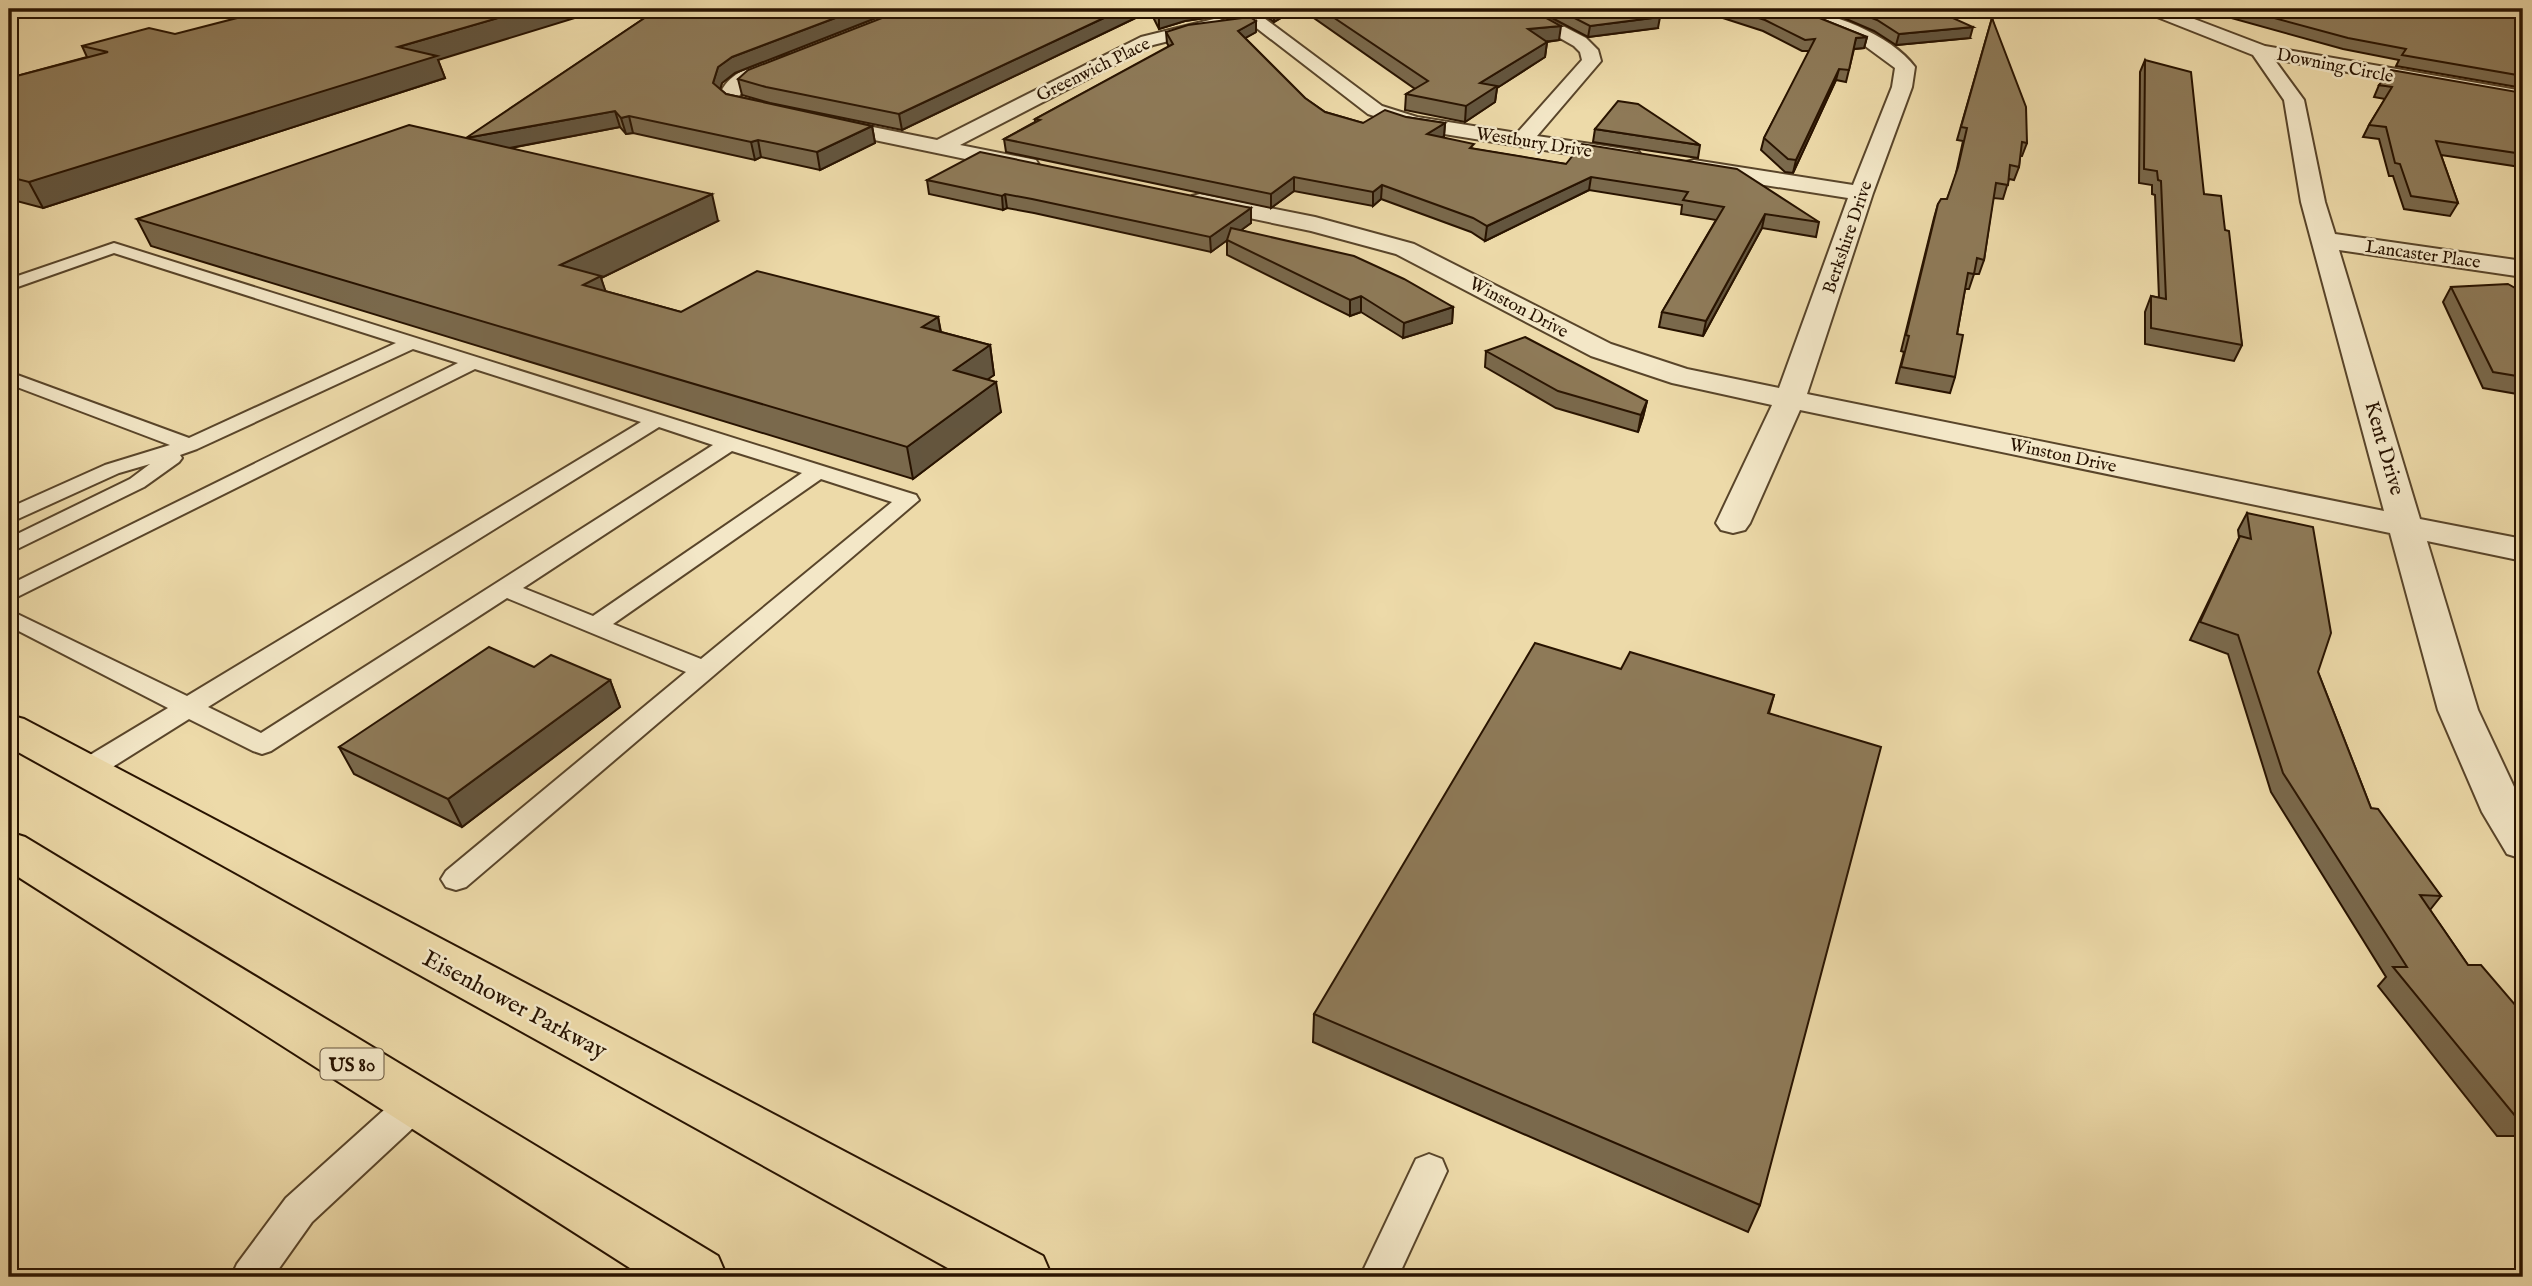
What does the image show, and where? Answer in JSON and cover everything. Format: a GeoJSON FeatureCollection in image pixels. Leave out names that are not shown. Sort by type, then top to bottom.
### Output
{"type":"FeatureCollection","features":[{"type":"Feature","properties":{"kind":"main road","name":"Eisenhower Parkway"},"geometry":{"type":"LineString","coordinates":[[9,729],[1022,1277]]}},
{"type":"Feature","properties":{"kind":"main road","name":"US 80"},"geometry":{"type":"LineString","coordinates":[[9,849],[697,1277]]}},
{"type":"Feature","properties":{"kind":"street"},"geometry":{"type":"LineString","coordinates":[[1518,9],[1580,42],[1589,50],[1592,61],[1522,140]]}},
{"type":"Feature","properties":{"kind":"street","name":"Berkshire Drive"},"geometry":{"type":"LineString","coordinates":[[1733,523],[1790,399],[1861,193],[1902,87],[1905,67],[1878,44],[1792,9]]}},
{"type":"Feature","properties":{"kind":"street","name":"Downing Circle"},"geometry":{"type":"LineString","coordinates":[[2153,9],[2261,51],[2523,97]]}},
{"type":"Feature","properties":{"kind":"street","name":"Westbury Drive"},"geometry":{"type":"LineString","coordinates":[[1248,14],[1355,97],[1384,115],[1413,123],[1861,193]]}},
{"type":"Feature","properties":{"kind":"street","name":"Greenwich Place"},"geometry":{"type":"LineString","coordinates":[[941,146],[1147,41],[1248,14]]}},
{"type":"Feature","properties":{"kind":"street","name":"Kent Drive"},"geometry":{"type":"LineString","coordinates":[[2261,51],[2269,67],[2294,100],[2323,240],[2408,526],[2458,710],[2504,812],[2523,842]]}},
{"type":"Feature","properties":{"kind":"street"},"geometry":{"type":"LineString","coordinates":[[806,54],[743,79],[731,88],[729,97],[737,104],[1047,169]]}},
{"type":"Feature","properties":{"kind":"street","name":"Winston Drive"},"geometry":{"type":"LineString","coordinates":[[1181,197],[1371,238],[1437,264],[1601,350],[1682,377],[2523,550]]}},
{"type":"Feature","properties":{"kind":"street","name":"Lancaster Place"},"geometry":{"type":"LineString","coordinates":[[2323,240],[2523,269]]}},
{"type":"Feature","properties":{"kind":"lane"},"geometry":{"type":"LineString","coordinates":[[9,16],[42,9]]}},
{"type":"Feature","properties":{"kind":"lane"},"geometry":{"type":"LineString","coordinates":[[9,285],[114,248],[908,500],[456,879]]}},
{"type":"Feature","properties":{"kind":"lane"},"geometry":{"type":"LineString","coordinates":[[9,516],[112,469],[190,445],[411,342]]}},
{"type":"Feature","properties":{"kind":"lane"},"geometry":{"type":"LineString","coordinates":[[9,594],[474,362]]}},
{"type":"Feature","properties":{"kind":"lane"},"geometry":{"type":"LineString","coordinates":[[9,378],[190,445]]}},
{"type":"Feature","properties":{"kind":"lane"},"geometry":{"type":"LineString","coordinates":[[85,771],[657,420]]}},
{"type":"Feature","properties":{"kind":"lane"},"geometry":{"type":"LineString","coordinates":[[9,617],[262,745],[730,443]]}},
{"type":"Feature","properties":{"kind":"lane"},"geometry":{"type":"LineString","coordinates":[[9,546],[137,483],[190,445]]}},
{"type":"Feature","properties":{"kind":"lane"},"geometry":{"type":"LineString","coordinates":[[596,625],[819,471]]}},
{"type":"Feature","properties":{"kind":"lane"},"geometry":{"type":"LineString","coordinates":[[505,589],[704,670]]}},
{"type":"Feature","properties":{"kind":"lane"},"geometry":{"type":"LineString","coordinates":[[250,1277],[299,1209],[416,1103]]}},
{"type":"Feature","properties":{"kind":"lane"},"geometry":{"type":"LineString","coordinates":[[1379,1277],[1429,1171]]}},
{"type":"Feature","properties":{"kind":"building"},"geometry":{"type":"Polygon","coordinates":[[[272,9],[529,9],[398,47],[437,56],[29,182],[9,177],[9,78],[108,52],[82,46],[149,28],[175,34],[272,9]]]}},
{"type":"Feature","properties":{"kind":"building"},"geometry":{"type":"Polygon","coordinates":[[[658,9],[859,9],[732,57],[718,67],[713,83],[726,94],[872,126],[817,152],[758,140],[751,142],[629,116],[621,118],[615,111],[466,138],[658,9]]]}},
{"type":"Feature","properties":{"kind":"building"},"geometry":{"type":"Polygon","coordinates":[[[905,9],[1123,9],[899,114],[738,79],[748,70],[905,9]]]}},
{"type":"Feature","properties":{"kind":"building"},"geometry":{"type":"Polygon","coordinates":[[[1156,9],[1178,9],[1159,14],[1156,9]]]}},
{"type":"Feature","properties":{"kind":"building"},"geometry":{"type":"Polygon","coordinates":[[[1321,9],[1491,9],[1504,16],[1514,9],[1530,9],[1561,26],[1528,29],[1547,42],[1480,83],[1497,86],[1466,106],[1406,94],[1428,81],[1321,9]]]}},
{"type":"Feature","properties":{"kind":"building"},"geometry":{"type":"Polygon","coordinates":[[[1557,9],[1650,9],[1660,17],[1590,26],[1557,9]]]}},
{"type":"Feature","properties":{"kind":"building"},"geometry":{"type":"Polygon","coordinates":[[[1730,9],[1797,9],[1867,37],[1856,38],[1849,70],[1839,69],[1796,160],[1788,159],[1764,138],[1815,39],[1805,40],[1765,20],[1730,9]]]}},
{"type":"Feature","properties":{"kind":"building"},"geometry":{"type":"Polygon","coordinates":[[[1849,9],[1933,9],[1973,27],[1899,34],[1877,20],[1849,9]]]}},
{"type":"Feature","properties":{"kind":"building"},"geometry":{"type":"Polygon","coordinates":[[[2241,9],[2523,10],[2523,76],[2402,55],[2406,49],[2348,38],[2241,9]]]}},
{"type":"Feature","properties":{"kind":"building"},"geometry":{"type":"Polygon","coordinates":[[[1250,17],[1256,21],[1238,31],[1305,98],[1325,112],[1363,123],[1385,110],[1406,117],[1445,123],[1427,134],[1474,144],[1470,148],[1566,164],[1582,144],[1737,169],[1819,222],[1765,214],[1706,321],[1662,312],[1724,207],[1683,200],[1688,192],[1591,177],[1487,226],[1473,218],[1382,185],[1373,192],[1294,177],[1271,194],[1004,139],[1040,120],[1035,119],[1173,44],[1166,32],[1188,25],[1250,17]]]}},
{"type":"Feature","properties":{"kind":"building"},"geometry":{"type":"Polygon","coordinates":[[[1992,18],[2026,107],[2027,143],[2022,142],[2019,167],[2010,165],[2008,185],[1996,183],[1984,260],[1977,258],[1974,274],[1968,273],[1957,334],[1963,335],[1955,377],[1901,367],[1909,336],[1906,335],[1938,204],[1941,199],[1947,199],[1958,167],[1967,128],[1961,127],[1992,18]]]}},
{"type":"Feature","properties":{"kind":"building"},"geometry":{"type":"Polygon","coordinates":[[[2145,60],[2191,72],[2204,194],[2221,196],[2225,230],[2229,231],[2242,345],[2151,328],[2151,296],[2166,299],[2161,181],[2158,180],[2157,171],[2144,169],[2145,60]]]}},
{"type":"Feature","properties":{"kind":"building"},"geometry":{"type":"Polygon","coordinates":[[[2391,70],[2523,93],[2523,154],[2436,141],[2458,203],[2411,196],[2400,164],[2395,163],[2386,127],[2369,125],[2392,87],[2379,85],[2391,70]]]}},
{"type":"Feature","properties":{"kind":"building"},"geometry":{"type":"Polygon","coordinates":[[[1618,101],[1638,104],[1700,145],[1595,129],[1618,101]]]}},
{"type":"Feature","properties":{"kind":"building"},"geometry":{"type":"Polygon","coordinates":[[[409,125],[712,194],[560,265],[601,276],[583,285],[681,312],[757,271],[938,317],[922,327],[990,345],[954,370],[996,382],[907,447],[137,219],[409,125]]]}},
{"type":"Feature","properties":{"kind":"building"},"geometry":{"type":"Polygon","coordinates":[[[980,152],[1251,208],[1210,237],[1032,199],[1005,194],[1002,196],[927,180],[980,152]]]}},
{"type":"Feature","properties":{"kind":"building"},"geometry":{"type":"Polygon","coordinates":[[[1231,228],[1354,256],[1404,279],[1453,307],[1404,323],[1361,296],[1350,300],[1227,240],[1231,228]]]}},
{"type":"Feature","properties":{"kind":"building"},"geometry":{"type":"Polygon","coordinates":[[[2508,284],[2523,295],[2523,377],[2493,372],[2451,287],[2508,284]]]}},
{"type":"Feature","properties":{"kind":"building"},"geometry":{"type":"Polygon","coordinates":[[[1525,337],[1647,401],[1641,415],[1558,391],[1486,351],[1525,337]]]}},
{"type":"Feature","properties":{"kind":"building"},"geometry":{"type":"Polygon","coordinates":[[[2247,513],[2313,527],[2331,633],[2318,672],[2371,808],[2378,809],[2441,896],[2420,895],[2468,965],[2481,965],[2523,1014],[2523,1117],[2516,1117],[2393,967],[2407,967],[2283,773],[2238,635],[2200,622],[2240,536],[2251,539],[2247,513]]]}},
{"type":"Feature","properties":{"kind":"building"},"geometry":{"type":"Polygon","coordinates":[[[1535,643],[1621,669],[1630,652],[1774,695],[1768,713],[1881,747],[1760,1205],[1314,1014],[1535,643]]]}},
{"type":"Feature","properties":{"kind":"building"},"geometry":{"type":"Polygon","coordinates":[[[489,647],[534,667],[551,655],[610,680],[448,799],[339,747],[489,647]]]}}]}
